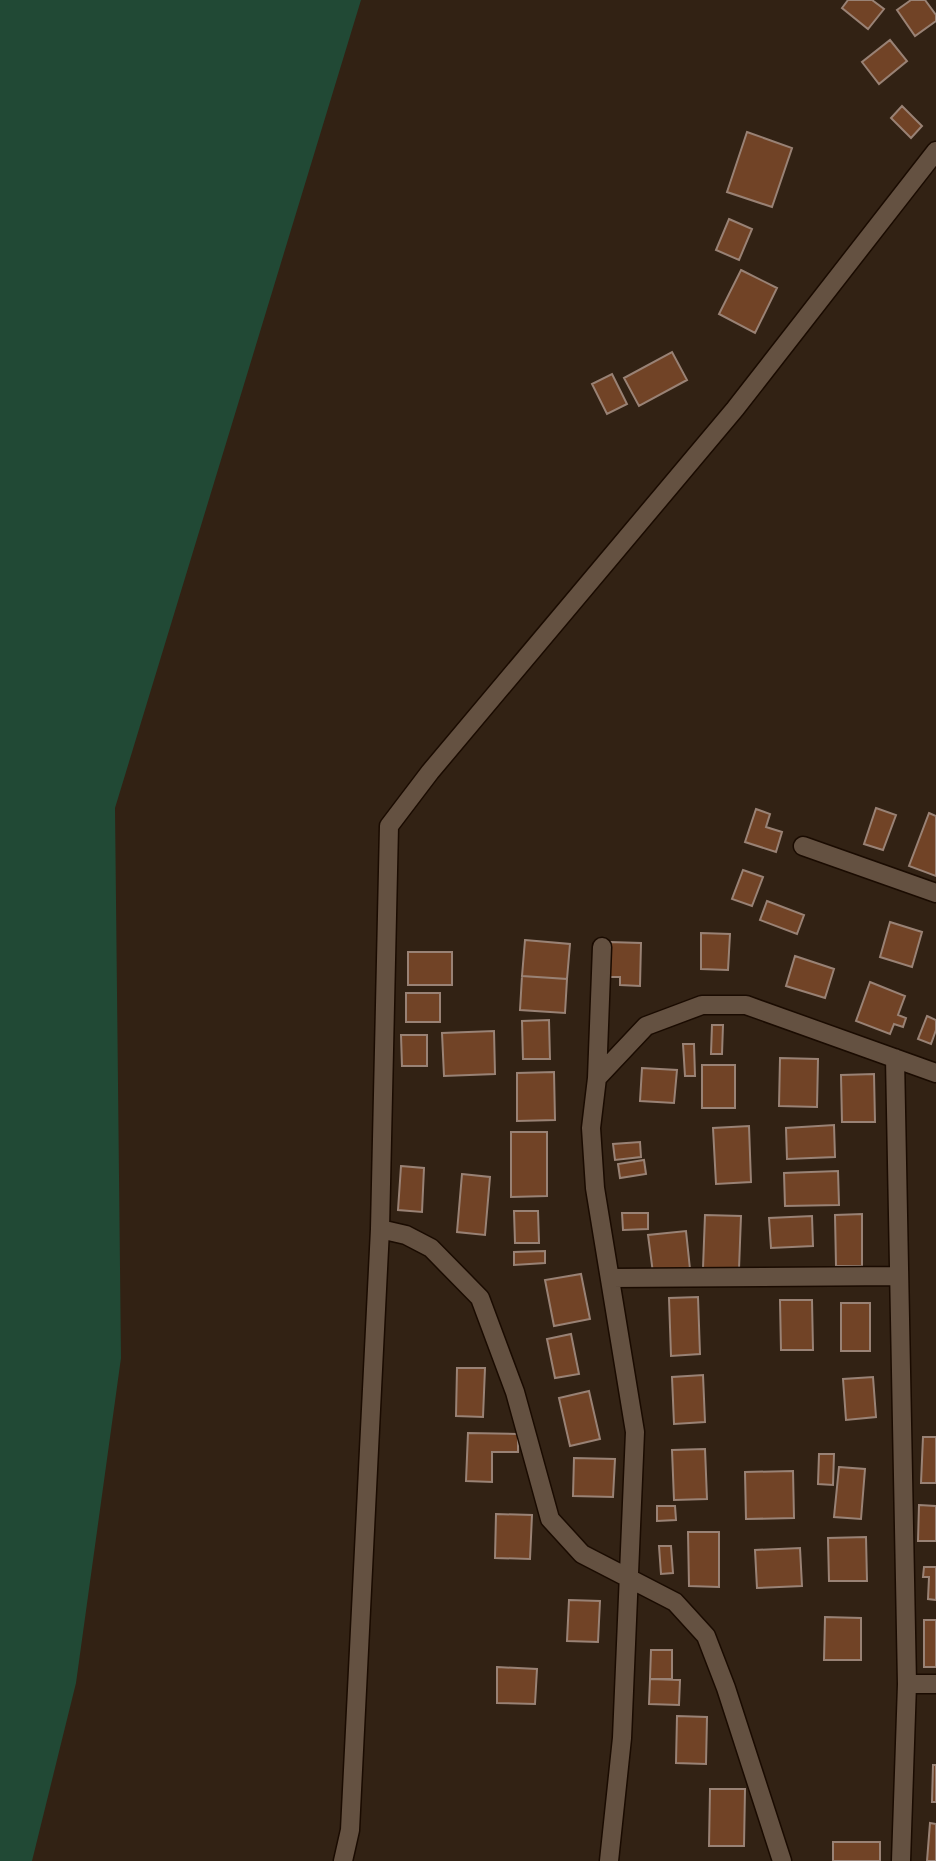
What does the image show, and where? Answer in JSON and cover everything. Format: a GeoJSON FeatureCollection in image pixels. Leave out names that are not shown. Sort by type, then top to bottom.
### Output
{"type":"FeatureCollection","features":[{"type":"Feature","properties":{"kind":"street"},"geometry":{"type":"LineString","coordinates":[[343,1861],[350,1830],[380,1229],[389,826],[430,772],[735,409],[936,151]]}},
{"type":"Feature","properties":{"kind":"street"},"geometry":{"type":"LineString","coordinates":[[803,846],[936,893]]}},
{"type":"Feature","properties":{"kind":"street"},"geometry":{"type":"LineString","coordinates":[[602,947],[597,1078],[591,1128],[595,1188],[635,1432],[622,1738],[609,1861]]}},
{"type":"Feature","properties":{"kind":"street"},"geometry":{"type":"LineString","coordinates":[[597,1078],[646,1026],[702,1005],[746,1005],[936,1073]]}},
{"type":"Feature","properties":{"kind":"street"},"geometry":{"type":"LineString","coordinates":[[895,1058],[907,1684],[901,1861]]}},
{"type":"Feature","properties":{"kind":"street"},"geometry":{"type":"LineString","coordinates":[[380,1229],[405,1236],[431,1248],[480,1298],[515,1392],[550,1519],[582,1554],[675,1602],[706,1636],[726,1688],[782,1861]]}},
{"type":"Feature","properties":{"kind":"street"},"geometry":{"type":"LineString","coordinates":[[611,1278],[899,1276]]}},
{"type":"Feature","properties":{"kind":"street"},"geometry":{"type":"LineString","coordinates":[[907,1684],[936,1684]]}},
{"type":"Feature","properties":{"kind":"green space"},"geometry":{"type":"Polygon","coordinates":[[[0,0],[361,0],[115,808],[121,1358],[76,1683],[32,1861],[0,1861],[0,0]]]}},
{"type":"Feature","properties":{"kind":"building"},"geometry":{"type":"Polygon","coordinates":[[[848,0],[872,0],[884,9],[868,29],[842,8],[848,0]]]}},
{"type":"Feature","properties":{"kind":"building"},"geometry":{"type":"Polygon","coordinates":[[[911,0],[925,0],[936,15],[936,21],[915,36],[897,10],[911,0]]]}},
{"type":"Feature","properties":{"kind":"building"},"geometry":{"type":"Polygon","coordinates":[[[890,40],[907,61],[879,84],[862,62],[890,40]]]}},
{"type":"Feature","properties":{"kind":"building"},"geometry":{"type":"Polygon","coordinates":[[[902,106],[922,126],[911,138],[891,118],[902,106]]]}},
{"type":"Feature","properties":{"kind":"building"},"geometry":{"type":"Polygon","coordinates":[[[747,132],[792,148],[772,207],[727,192],[747,132]]]}},
{"type":"Feature","properties":{"kind":"building"},"geometry":{"type":"Polygon","coordinates":[[[729,219],[752,229],[739,260],[716,250],[729,219]]]}},
{"type":"Feature","properties":{"kind":"building"},"geometry":{"type":"Polygon","coordinates":[[[741,270],[777,288],[755,333],[719,314],[741,270]]]}},
{"type":"Feature","properties":{"kind":"building"},"geometry":{"type":"Polygon","coordinates":[[[672,352],[687,380],[639,406],[624,378],[672,352]]]}},
{"type":"Feature","properties":{"kind":"building"},"geometry":{"type":"Polygon","coordinates":[[[612,374],[627,404],[607,414],[592,384],[612,374]]]}},
{"type":"Feature","properties":{"kind":"building"},"geometry":{"type":"Polygon","coordinates":[[[876,808],[896,815],[883,850],[864,844],[876,808]]]}},
{"type":"Feature","properties":{"kind":"building"},"geometry":{"type":"Polygon","coordinates":[[[756,809],[770,814],[766,827],[782,832],[776,852],[745,842],[756,809]]]}},
{"type":"Feature","properties":{"kind":"building"},"geometry":{"type":"Polygon","coordinates":[[[929,813],[936,816],[936,876],[909,866],[929,813]]]}},
{"type":"Feature","properties":{"kind":"building"},"geometry":{"type":"Polygon","coordinates":[[[743,870],[763,877],[752,906],[732,899],[743,870]]]}},
{"type":"Feature","properties":{"kind":"building"},"geometry":{"type":"Polygon","coordinates":[[[767,901],[804,915],[797,934],[760,920],[767,901]]]}},
{"type":"Feature","properties":{"kind":"building"},"geometry":{"type":"Polygon","coordinates":[[[890,922],[922,932],[912,967],[880,957],[890,922]]]}},
{"type":"Feature","properties":{"kind":"building"},"geometry":{"type":"Polygon","coordinates":[[[701,933],[730,934],[728,970],[701,969],[701,933]]]}},
{"type":"Feature","properties":{"kind":"building"},"geometry":{"type":"Polygon","coordinates":[[[525,940],[570,944],[567,979],[522,976],[525,940]]]}},
{"type":"Feature","properties":{"kind":"building"},"geometry":{"type":"Polygon","coordinates":[[[609,942],[641,943],[640,986],[620,985],[620,977],[608,977],[609,942]]]}},
{"type":"Feature","properties":{"kind":"building"},"geometry":{"type":"Polygon","coordinates":[[[408,952],[452,952],[452,985],[408,985],[408,952]]]}},
{"type":"Feature","properties":{"kind":"building"},"geometry":{"type":"Polygon","coordinates":[[[795,956],[834,969],[825,998],[786,986],[795,956]]]}},
{"type":"Feature","properties":{"kind":"building"},"geometry":{"type":"Polygon","coordinates":[[[522,976],[567,979],[565,1013],[520,1010],[522,976]]]}},
{"type":"Feature","properties":{"kind":"building"},"geometry":{"type":"Polygon","coordinates":[[[870,982],[905,996],[898,1015],[906,1018],[903,1027],[894,1024],[890,1034],[856,1021],[870,982]]]}},
{"type":"Feature","properties":{"kind":"building"},"geometry":{"type":"Polygon","coordinates":[[[406,993],[440,993],[440,1022],[406,1022],[406,993]]]}},
{"type":"Feature","properties":{"kind":"building"},"geometry":{"type":"Polygon","coordinates":[[[927,1016],[936,1020],[931,1044],[918,1039],[927,1016]]]}},
{"type":"Feature","properties":{"kind":"building"},"geometry":{"type":"Polygon","coordinates":[[[549,1020],[550,1059],[523,1059],[522,1021],[549,1020]]]}},
{"type":"Feature","properties":{"kind":"building"},"geometry":{"type":"Polygon","coordinates":[[[712,1025],[723,1025],[722,1054],[711,1054],[712,1025]]]}},
{"type":"Feature","properties":{"kind":"building"},"geometry":{"type":"Polygon","coordinates":[[[494,1031],[495,1074],[444,1076],[442,1033],[494,1031]]]}},
{"type":"Feature","properties":{"kind":"building"},"geometry":{"type":"Polygon","coordinates":[[[401,1035],[427,1035],[427,1066],[402,1066],[401,1035]]]}},
{"type":"Feature","properties":{"kind":"building"},"geometry":{"type":"Polygon","coordinates":[[[683,1044],[694,1044],[695,1076],[685,1076],[683,1044]]]}},
{"type":"Feature","properties":{"kind":"building"},"geometry":{"type":"Polygon","coordinates":[[[780,1058],[818,1059],[817,1107],[779,1106],[780,1058]]]}},
{"type":"Feature","properties":{"kind":"building"},"geometry":{"type":"Polygon","coordinates":[[[702,1065],[735,1065],[735,1108],[702,1108],[702,1065]]]}},
{"type":"Feature","properties":{"kind":"building"},"geometry":{"type":"Polygon","coordinates":[[[642,1068],[677,1070],[674,1103],[640,1101],[642,1068]]]}},
{"type":"Feature","properties":{"kind":"building"},"geometry":{"type":"Polygon","coordinates":[[[554,1072],[555,1120],[517,1121],[517,1073],[554,1072]]]}},
{"type":"Feature","properties":{"kind":"building"},"geometry":{"type":"Polygon","coordinates":[[[874,1074],[875,1122],[842,1122],[841,1075],[874,1074]]]}},
{"type":"Feature","properties":{"kind":"building"},"geometry":{"type":"Polygon","coordinates":[[[834,1125],[835,1157],[787,1159],[786,1128],[834,1125]]]}},
{"type":"Feature","properties":{"kind":"building"},"geometry":{"type":"Polygon","coordinates":[[[749,1126],[751,1182],[716,1184],[713,1128],[749,1126]]]}},
{"type":"Feature","properties":{"kind":"building"},"geometry":{"type":"Polygon","coordinates":[[[511,1132],[547,1132],[547,1196],[511,1197],[511,1132]]]}},
{"type":"Feature","properties":{"kind":"building"},"geometry":{"type":"Polygon","coordinates":[[[640,1142],[641,1157],[615,1160],[613,1144],[640,1142]]]}},
{"type":"Feature","properties":{"kind":"building"},"geometry":{"type":"Polygon","coordinates":[[[644,1160],[646,1174],[620,1178],[618,1164],[644,1160]]]}},
{"type":"Feature","properties":{"kind":"building"},"geometry":{"type":"Polygon","coordinates":[[[401,1166],[424,1168],[422,1212],[398,1210],[401,1166]]]}},
{"type":"Feature","properties":{"kind":"building"},"geometry":{"type":"Polygon","coordinates":[[[838,1171],[839,1205],[785,1206],[784,1173],[838,1171]]]}},
{"type":"Feature","properties":{"kind":"building"},"geometry":{"type":"Polygon","coordinates":[[[462,1174],[490,1177],[485,1235],[457,1232],[462,1174]]]}},
{"type":"Feature","properties":{"kind":"building"},"geometry":{"type":"Polygon","coordinates":[[[514,1211],[538,1211],[539,1243],[515,1243],[514,1211]]]}},
{"type":"Feature","properties":{"kind":"building"},"geometry":{"type":"Polygon","coordinates":[[[622,1213],[648,1213],[648,1229],[623,1230],[622,1213]]]}},
{"type":"Feature","properties":{"kind":"building"},"geometry":{"type":"Polygon","coordinates":[[[862,1214],[862,1266],[836,1266],[835,1215],[862,1214]]]}},
{"type":"Feature","properties":{"kind":"building"},"geometry":{"type":"Polygon","coordinates":[[[705,1215],[741,1216],[739,1269],[703,1268],[705,1215]]]}},
{"type":"Feature","properties":{"kind":"building"},"geometry":{"type":"Polygon","coordinates":[[[812,1216],[813,1246],[771,1248],[769,1218],[812,1216]]]}},
{"type":"Feature","properties":{"kind":"building"},"geometry":{"type":"Polygon","coordinates":[[[686,1231],[690,1269],[653,1273],[648,1235],[686,1231]]]}},
{"type":"Feature","properties":{"kind":"building"},"geometry":{"type":"Polygon","coordinates":[[[545,1251],[545,1263],[514,1265],[514,1252],[545,1251]]]}},
{"type":"Feature","properties":{"kind":"building"},"geometry":{"type":"Polygon","coordinates":[[[581,1274],[590,1319],[554,1326],[545,1280],[581,1274]]]}},
{"type":"Feature","properties":{"kind":"building"},"geometry":{"type":"Polygon","coordinates":[[[698,1297],[700,1354],[671,1356],[669,1298],[698,1297]]]}},
{"type":"Feature","properties":{"kind":"building"},"geometry":{"type":"Polygon","coordinates":[[[780,1300],[812,1300],[813,1350],[781,1350],[780,1300]]]}},
{"type":"Feature","properties":{"kind":"building"},"geometry":{"type":"Polygon","coordinates":[[[841,1303],[870,1303],[870,1351],[841,1351],[841,1303]]]}},
{"type":"Feature","properties":{"kind":"building"},"geometry":{"type":"Polygon","coordinates":[[[571,1334],[579,1374],[555,1378],[547,1339],[571,1334]]]}},
{"type":"Feature","properties":{"kind":"building"},"geometry":{"type":"Polygon","coordinates":[[[457,1368],[485,1368],[483,1417],[456,1416],[457,1368]]]}},
{"type":"Feature","properties":{"kind":"building"},"geometry":{"type":"Polygon","coordinates":[[[703,1375],[705,1422],[674,1424],[672,1377],[703,1375]]]}},
{"type":"Feature","properties":{"kind":"building"},"geometry":{"type":"Polygon","coordinates":[[[873,1377],[876,1417],[846,1420],[843,1379],[873,1377]]]}},
{"type":"Feature","properties":{"kind":"building"},"geometry":{"type":"Polygon","coordinates":[[[589,1391],[600,1439],[570,1446],[559,1398],[589,1391]]]}},
{"type":"Feature","properties":{"kind":"building"},"geometry":{"type":"Polygon","coordinates":[[[468,1433],[518,1434],[518,1452],[492,1452],[492,1482],[466,1481],[468,1433]]]}},
{"type":"Feature","properties":{"kind":"building"},"geometry":{"type":"Polygon","coordinates":[[[923,1437],[936,1437],[936,1483],[921,1483],[923,1437]]]}},
{"type":"Feature","properties":{"kind":"building"},"geometry":{"type":"Polygon","coordinates":[[[705,1449],[707,1499],[674,1500],[672,1450],[705,1449]]]}},
{"type":"Feature","properties":{"kind":"building"},"geometry":{"type":"Polygon","coordinates":[[[819,1454],[834,1454],[833,1485],[818,1484],[819,1454]]]}},
{"type":"Feature","properties":{"kind":"building"},"geometry":{"type":"Polygon","coordinates":[[[574,1458],[615,1459],[613,1497],[573,1496],[574,1458]]]}},
{"type":"Feature","properties":{"kind":"building"},"geometry":{"type":"Polygon","coordinates":[[[839,1467],[865,1469],[861,1519],[834,1517],[839,1467]]]}},
{"type":"Feature","properties":{"kind":"building"},"geometry":{"type":"Polygon","coordinates":[[[793,1471],[794,1518],[746,1519],[745,1472],[793,1471]]]}},
{"type":"Feature","properties":{"kind":"building"},"geometry":{"type":"Polygon","coordinates":[[[919,1505],[936,1506],[936,1541],[918,1541],[919,1505]]]}},
{"type":"Feature","properties":{"kind":"building"},"geometry":{"type":"Polygon","coordinates":[[[657,1506],[675,1506],[676,1520],[657,1521],[657,1506]]]}},
{"type":"Feature","properties":{"kind":"building"},"geometry":{"type":"Polygon","coordinates":[[[496,1514],[532,1515],[530,1559],[495,1558],[496,1514]]]}},
{"type":"Feature","properties":{"kind":"building"},"geometry":{"type":"Polygon","coordinates":[[[688,1532],[719,1532],[719,1587],[689,1586],[688,1532]]]}},
{"type":"Feature","properties":{"kind":"building"},"geometry":{"type":"Polygon","coordinates":[[[866,1537],[867,1581],[829,1581],[828,1538],[866,1537]]]}},
{"type":"Feature","properties":{"kind":"building"},"geometry":{"type":"Polygon","coordinates":[[[659,1546],[671,1546],[673,1573],[661,1574],[659,1546]]]}},
{"type":"Feature","properties":{"kind":"building"},"geometry":{"type":"Polygon","coordinates":[[[800,1548],[802,1586],[757,1588],[755,1550],[800,1548]]]}},
{"type":"Feature","properties":{"kind":"building"},"geometry":{"type":"Polygon","coordinates":[[[924,1567],[936,1567],[936,1600],[928,1599],[929,1577],[923,1577],[924,1567]]]}},
{"type":"Feature","properties":{"kind":"building"},"geometry":{"type":"Polygon","coordinates":[[[569,1600],[600,1601],[598,1642],[567,1641],[569,1600]]]}},
{"type":"Feature","properties":{"kind":"building"},"geometry":{"type":"Polygon","coordinates":[[[825,1617],[861,1618],[861,1660],[824,1660],[825,1617]]]}},
{"type":"Feature","properties":{"kind":"building"},"geometry":{"type":"Polygon","coordinates":[[[924,1620],[936,1620],[936,1667],[924,1667],[924,1620]]]}},
{"type":"Feature","properties":{"kind":"building"},"geometry":{"type":"Polygon","coordinates":[[[651,1650],[672,1650],[672,1679],[650,1679],[651,1650]]]}},
{"type":"Feature","properties":{"kind":"building"},"geometry":{"type":"Polygon","coordinates":[[[497,1667],[537,1669],[535,1704],[497,1703],[497,1667]]]}},
{"type":"Feature","properties":{"kind":"building"},"geometry":{"type":"Polygon","coordinates":[[[650,1679],[680,1680],[679,1705],[649,1704],[650,1679]]]}},
{"type":"Feature","properties":{"kind":"building"},"geometry":{"type":"Polygon","coordinates":[[[677,1716],[707,1717],[706,1764],[676,1763],[677,1716]]]}},
{"type":"Feature","properties":{"kind":"building"},"geometry":{"type":"Polygon","coordinates":[[[933,1765],[936,1765],[936,1802],[932,1802],[933,1765]]]}},
{"type":"Feature","properties":{"kind":"building"},"geometry":{"type":"Polygon","coordinates":[[[710,1789],[745,1789],[744,1846],[709,1846],[710,1789]]]}},
{"type":"Feature","properties":{"kind":"building"},"geometry":{"type":"Polygon","coordinates":[[[930,1823],[936,1824],[936,1861],[927,1861],[930,1823]]]}},
{"type":"Feature","properties":{"kind":"building"},"geometry":{"type":"Polygon","coordinates":[[[833,1842],[880,1842],[880,1861],[833,1861],[833,1842]]]}}]}
